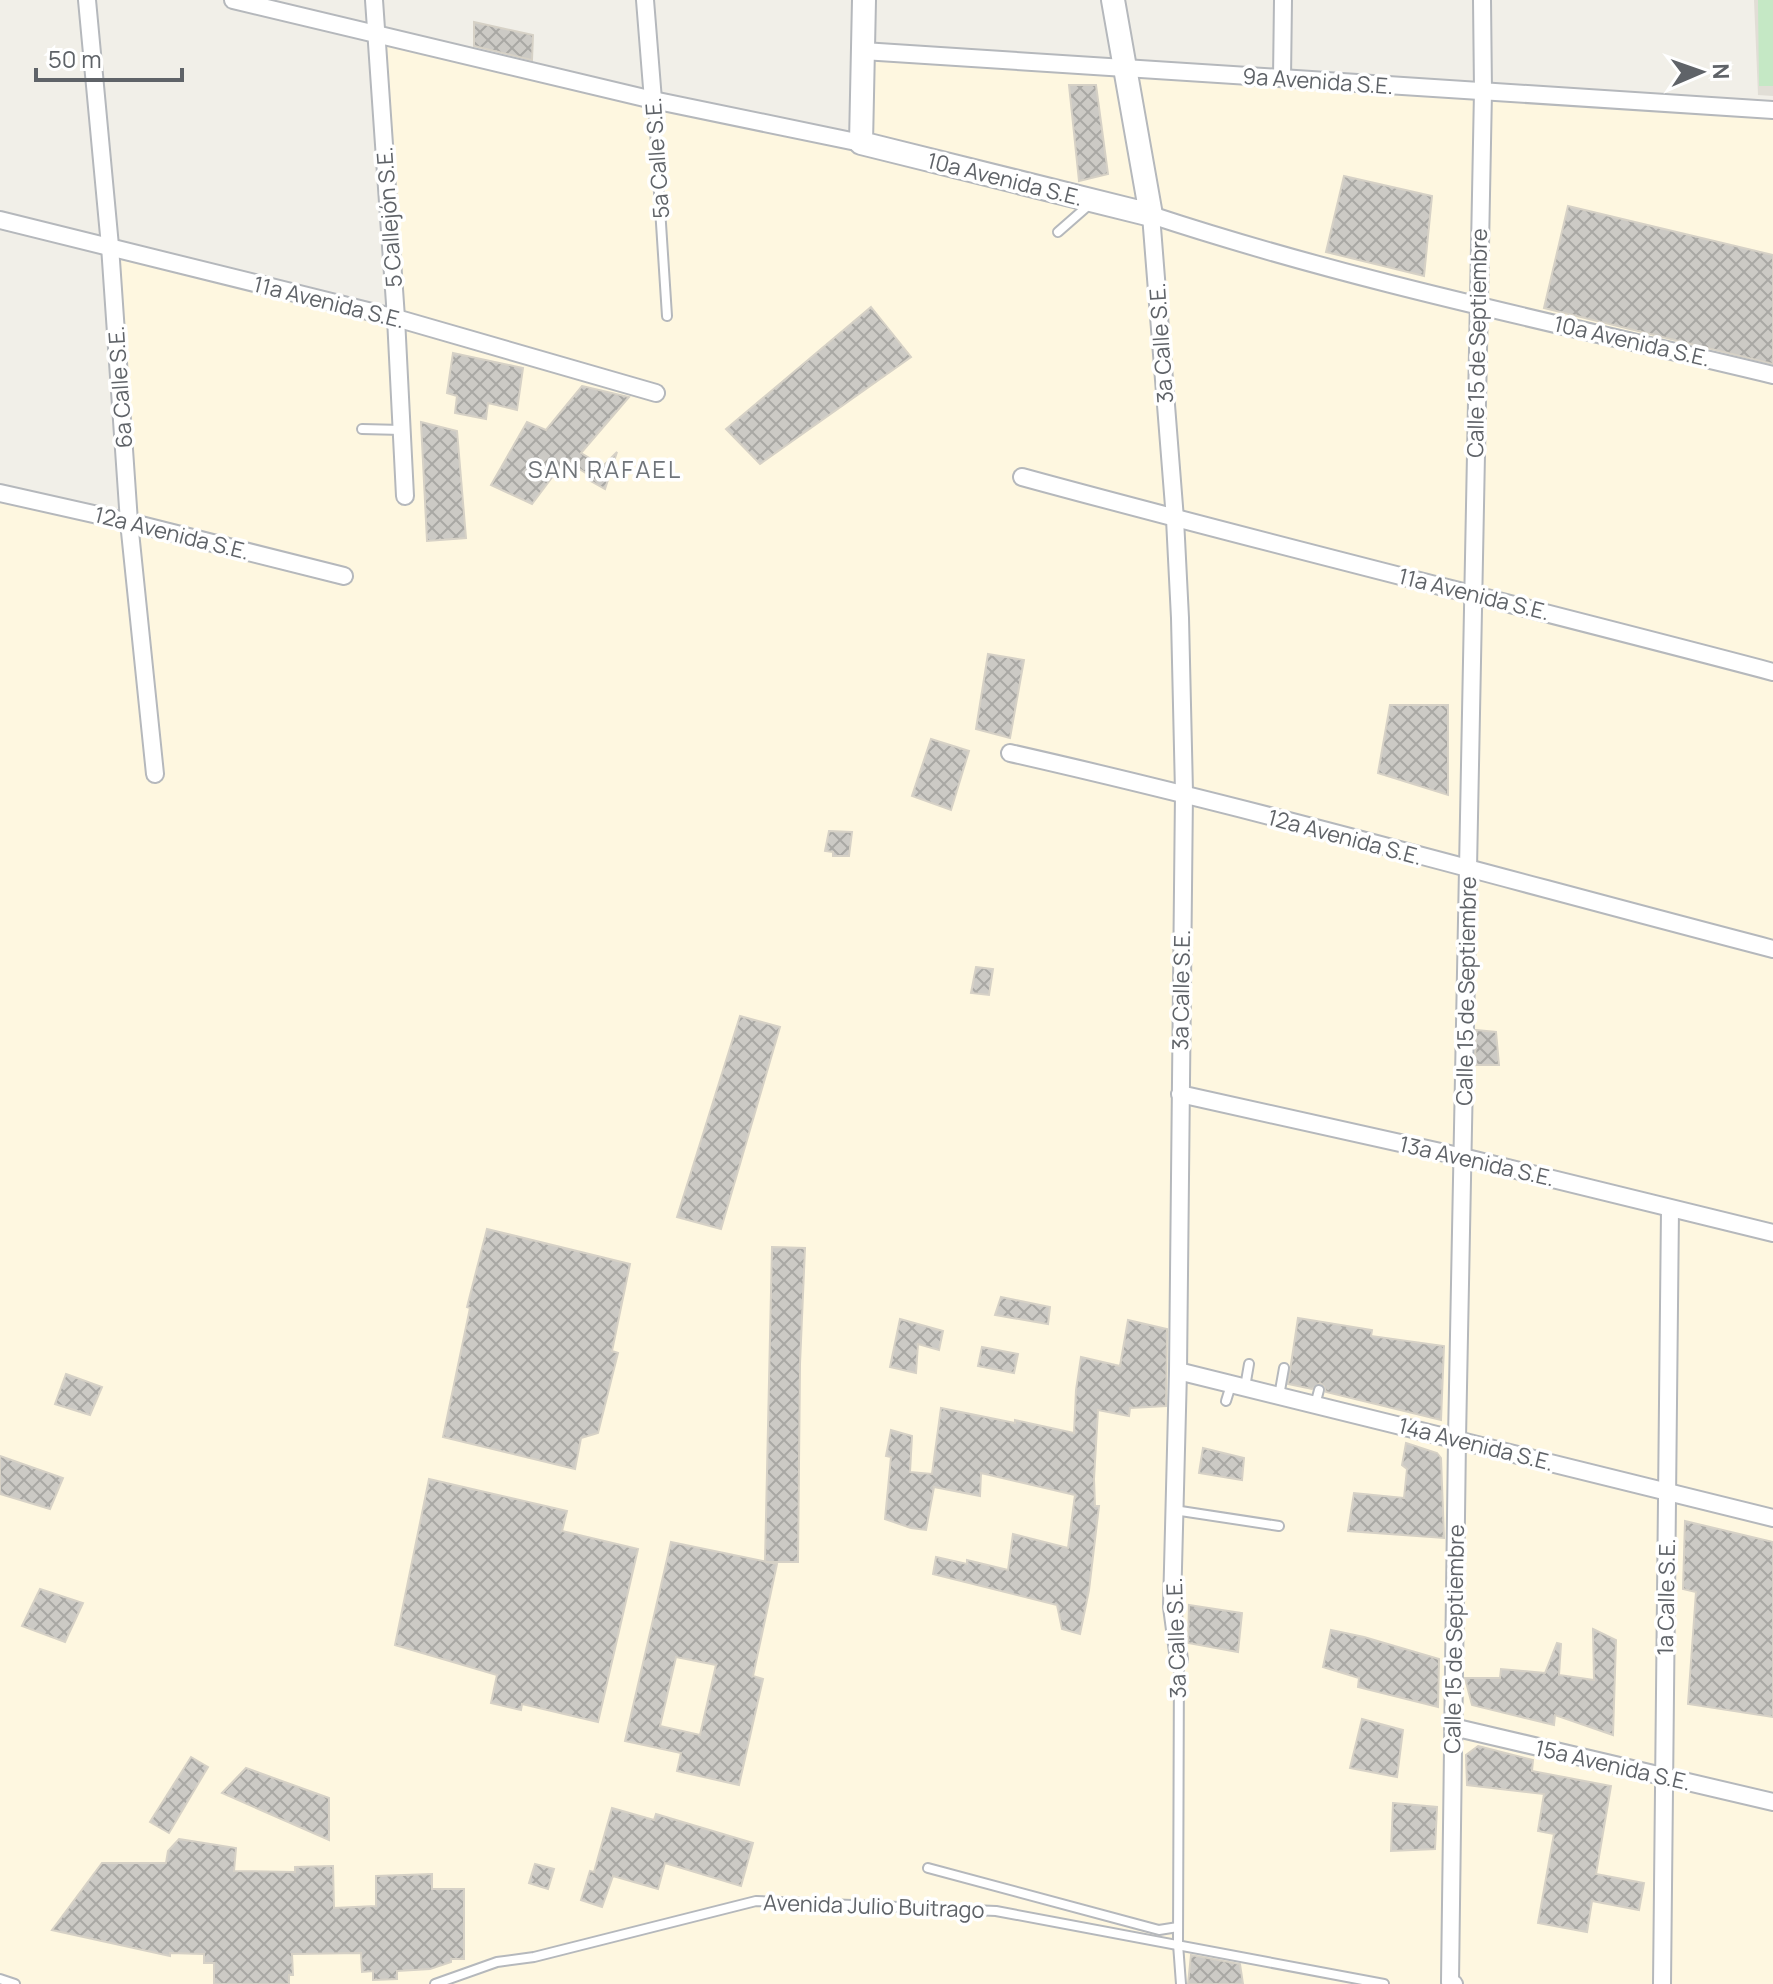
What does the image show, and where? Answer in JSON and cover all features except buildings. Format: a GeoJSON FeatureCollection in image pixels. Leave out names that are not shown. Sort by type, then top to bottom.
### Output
{"type":"FeatureCollection","features":[{"type":"Feature","properties":{"kind":"street","name":"6a Calle S.E."},"geometry":{"type":"LineString","coordinates":[[87,0],[110,246],[129,522],[155,774]]}},
{"type":"Feature","properties":{"kind":"street","name":"10a Avenida S.E."},"geometry":{"type":"LineString","coordinates":[[233,0],[653,100],[861,143],[1151,215],[1230,241],[1477,304],[1773,375]]}},
{"type":"Feature","properties":{"kind":"street","name":"5 Callejón S.E."},"geometry":{"type":"LineString","coordinates":[[374,0],[405,496]]}},
{"type":"Feature","properties":{"kind":"street","name":"5a Calle S.E."},"geometry":{"type":"LineString","coordinates":[[645,0],[653,100]]}},
{"type":"Feature","properties":{"kind":"street"},"geometry":{"type":"LineString","coordinates":[[861,143],[864,0]]}},
{"type":"Feature","properties":{"kind":"street","name":"3a Calle S.E."},"geometry":{"type":"LineString","coordinates":[[1113,0],[1151,215],[1180,618],[1184,792],[1178,1371],[1172,1607],[1179,1660]]}},
{"type":"Feature","properties":{"kind":"street"},"geometry":{"type":"LineString","coordinates":[[1282,78],[1283,0]]}},
{"type":"Feature","properties":{"kind":"street","name":"Calle 15 de Septiembre"},"geometry":{"type":"LineString","coordinates":[[1452,1983],[1457,1439],[1483,91],[1482,0]]}},
{"type":"Feature","properties":{"kind":"street","name":"9a Avenida S.E."},"geometry":{"type":"LineString","coordinates":[[863,51],[1773,110]]}},
{"type":"Feature","properties":{"kind":"street","name":"11a Avenida S.E."},"geometry":{"type":"LineString","coordinates":[[0,220],[396,318],[656,393]]}},
{"type":"Feature","properties":{"kind":"street","name":"11a Avenida S.E."},"geometry":{"type":"LineString","coordinates":[[1022,477],[1773,672]]}},
{"type":"Feature","properties":{"kind":"street","name":"12a Avenida S.E."},"geometry":{"type":"LineString","coordinates":[[0,493],[344,576]]}},
{"type":"Feature","properties":{"kind":"street","name":"12a Avenida S.E."},"geometry":{"type":"LineString","coordinates":[[1010,753],[1184,792],[1773,949]]}},
{"type":"Feature","properties":{"kind":"street","name":"13a Avenida S.E."},"geometry":{"type":"LineString","coordinates":[[1180,1094],[1463,1157],[1773,1233]]}},
{"type":"Feature","properties":{"kind":"street","name":"1a Calle S.E."},"geometry":{"type":"LineString","coordinates":[[1662,1984],[1670,1209]]}},
{"type":"Feature","properties":{"kind":"street","name":"14a Avenida S.E."},"geometry":{"type":"LineString","coordinates":[[1178,1371],[1234,1391],[1313,1404],[1457,1439],[1562,1471],[1773,1518]]}},
{"type":"Feature","properties":{"kind":"street","name":"15a Avenida S.E."},"geometry":{"type":"LineString","coordinates":[[1453,1727],[1773,1802]]}},
{"type":"Feature","properties":{"kind":"lane","name":"5a Calle S.E."},"geometry":{"type":"LineString","coordinates":[[653,100],[667,316]]}},
{"type":"Feature","properties":{"kind":"lane"},"geometry":{"type":"LineString","coordinates":[[1058,232],[1093,201]]}},
{"type":"Feature","properties":{"kind":"lane"},"geometry":{"type":"LineString","coordinates":[[362,429],[402,430]]}},
{"type":"Feature","properties":{"kind":"lane"},"geometry":{"type":"LineString","coordinates":[[1234,1391],[1249,1364]]}},
{"type":"Feature","properties":{"kind":"lane"},"geometry":{"type":"LineString","coordinates":[[1279,1396],[1284,1368]]}},
{"type":"Feature","properties":{"kind":"lane"},"geometry":{"type":"LineString","coordinates":[[1174,1509],[1279,1526]]}},
{"type":"Feature","properties":{"kind":"lane","name":"3a Calle S.E."},"geometry":{"type":"LineString","coordinates":[[1179,1660],[1178,1944],[1181,1984]]}},
{"type":"Feature","properties":{"kind":"lane"},"geometry":{"type":"LineString","coordinates":[[928,1868],[1159,1930],[1178,1927]]}},
{"type":"Feature","properties":{"kind":"lane","name":"Avenida Julio Buitrago"},"geometry":{"type":"LineString","coordinates":[[435,1984],[497,1962],[534,1957],[756,1901],[996,1911],[1384,1984]]}},
{"type":"Feature","properties":{"kind":"lane"},"geometry":{"type":"LineString","coordinates":[[0,1979],[15,1984]]}},
{"type":"Feature","properties":{"kind":"shaded area"},"geometry":{"type":"Polygon","coordinates":[[[1754,0],[1773,0],[1773,96],[1758,95],[1754,0]]]}},
{"type":"Feature","properties":{"kind":"shaded area"},"geometry":{"type":"Polygon","coordinates":[[[376,34],[860,143],[863,51],[1773,110],[1773,1984],[0,1984],[0,493],[128,522],[110,246],[396,318],[376,34]]]}},
{"type":"Feature","properties":{"kind":"green space"},"geometry":{"type":"Polygon","coordinates":[[[1758,0],[1773,0],[1773,86],[1759,86],[1758,0]]]}},
{"type":"Feature","properties":{"kind":"district","name":"SAN RAFAEL"},"geometry":{"type":"Point","coordinates":[605,468]}}]}
